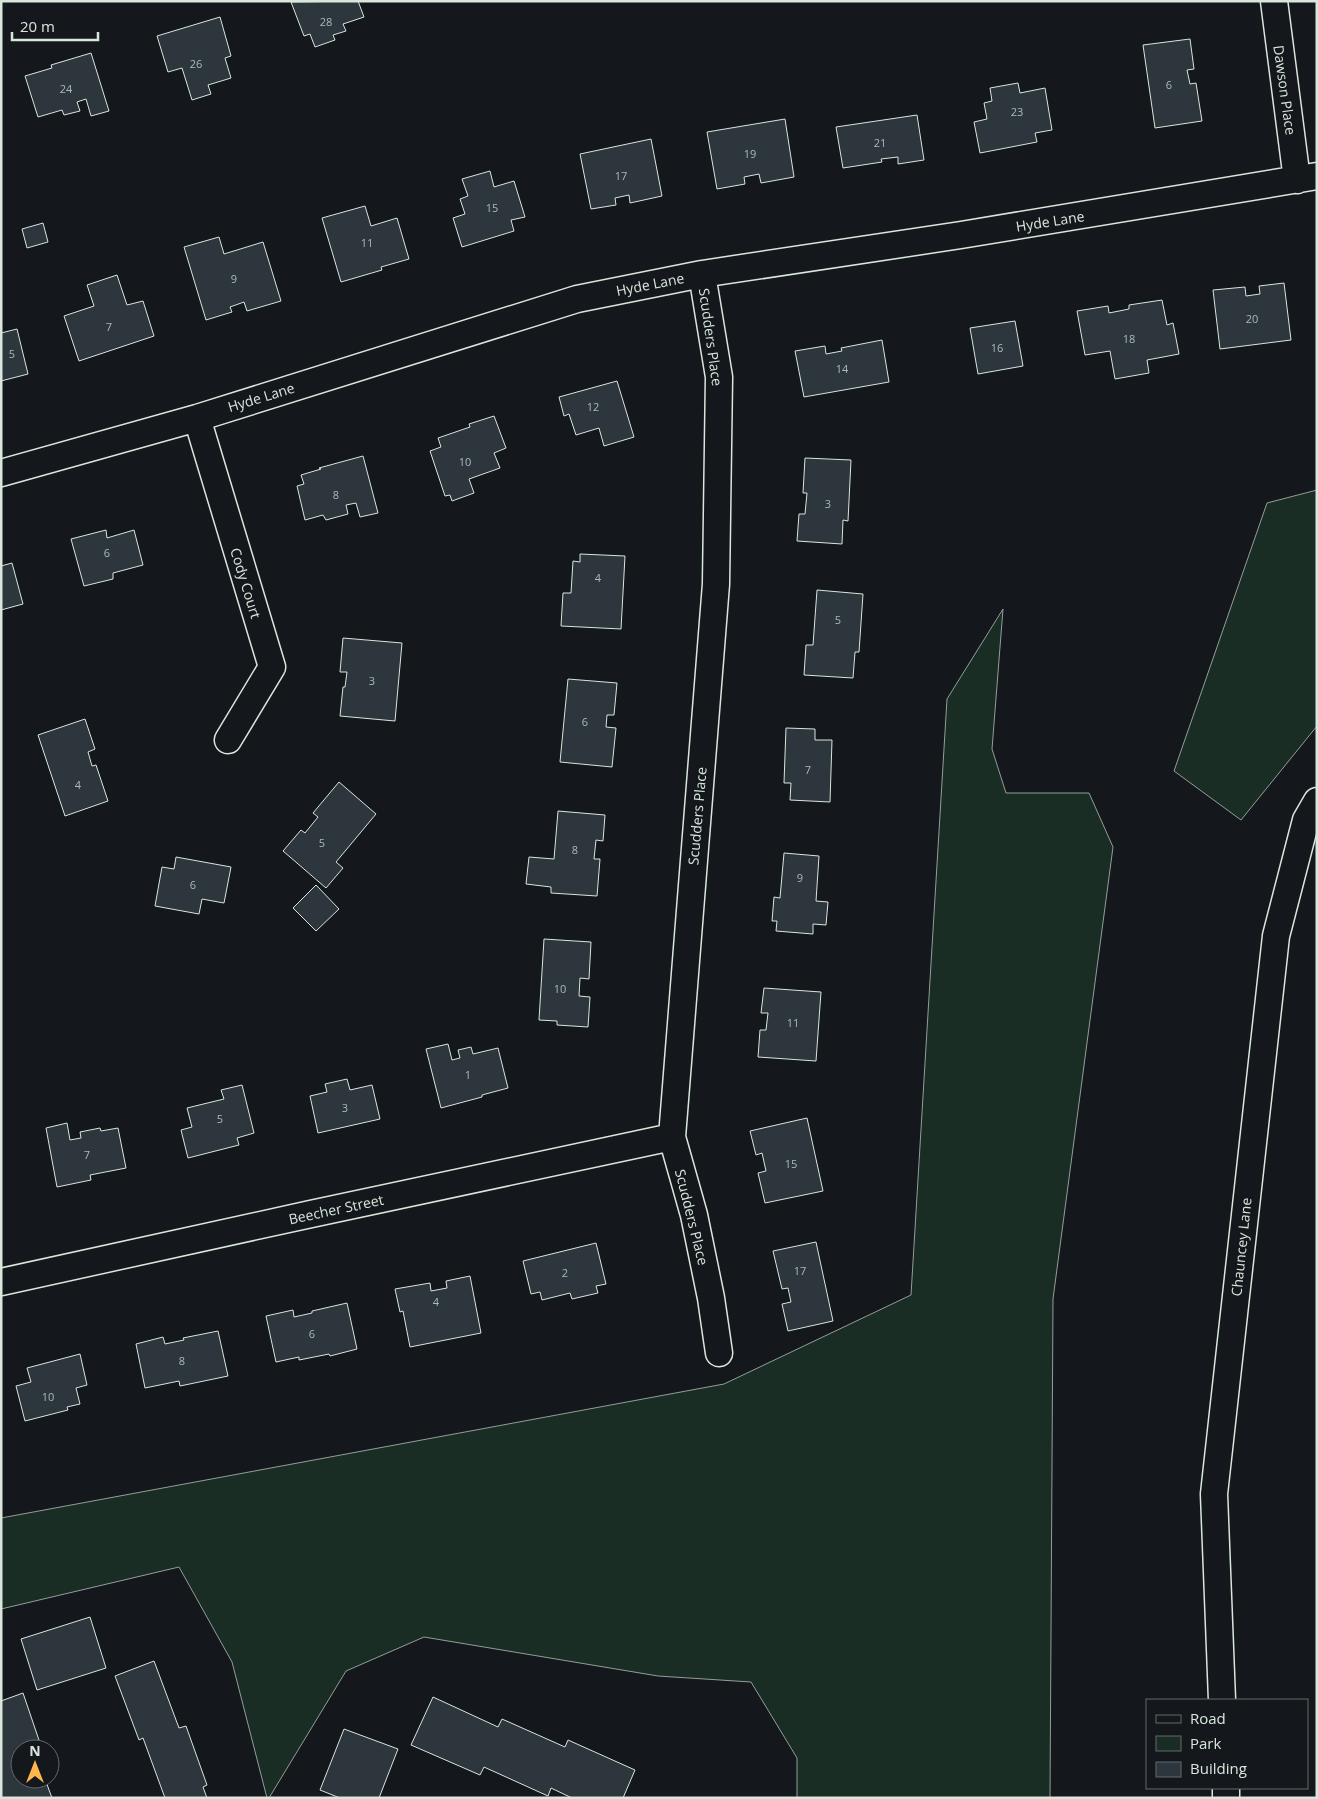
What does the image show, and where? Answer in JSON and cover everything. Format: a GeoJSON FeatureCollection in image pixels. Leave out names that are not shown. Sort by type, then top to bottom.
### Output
{"type":"FeatureCollection","features":[{"type":"Feature","properties":{"kind":"street","name":"Dawson Place"},"geometry":{"type":"LineString","coordinates":[[1274,1],[1307,178]]}},
{"type":"Feature","properties":{"kind":"street","name":"Hyde Lane"},"geometry":{"type":"LineString","coordinates":[[1,473],[197,418],[577,299],[702,274],[970,234],[1307,178]]}},
{"type":"Feature","properties":{"kind":"street","name":"Scudders Place"},"geometry":{"type":"LineString","coordinates":[[702,274],[719,377],[716,584],[672,1137],[694,1214],[711,1298],[719,1353]]}},
{"type":"Feature","properties":{"kind":"street","name":"Cody Court"},"geometry":{"type":"LineString","coordinates":[[197,418],[272,667],[228,740]]}},
{"type":"Feature","properties":{"kind":"street","name":"Chauncey Lane"},"geometry":{"type":"LineString","coordinates":[[1222,1699],[1214,1494],[1276,936],[1306,820],[1317,801]]}},
{"type":"Feature","properties":{"kind":"street","name":"Beecher Street"},"geometry":{"type":"LineString","coordinates":[[1,1282],[672,1137]]}},
{"type":"Feature","properties":{"kind":"green space"},"geometry":{"type":"Polygon","coordinates":[[[1317,490],[1317,726],[1241,820],[1174,771],[1267,503],[1317,490]]]}},
{"type":"Feature","properties":{"kind":"green space"},"geometry":{"type":"Polygon","coordinates":[[[1003,609],[992,749],[1006,793],[1089,793],[1113,847],[1053,1299],[1050,1798],[797,1798],[797,1758],[751,1682],[658,1676],[424,1637],[346,1671],[269,1798],[267,1798],[232,1662],[179,1567],[1,1609],[1,1518],[724,1384],[911,1295],[947,699],[1003,609]]]}},
{"type":"Feature","properties":{"kind":"building"},"geometry":{"type":"Polygon","coordinates":[[[358,1],[364,17],[343,24],[346,31],[333,35],[335,40],[315,47],[310,34],[304,36],[291,2],[358,1]]]}},
{"type":"Feature","properties":{"kind":"building"},"geometry":{"type":"Polygon","coordinates":[[[220,17],[231,56],[225,58],[231,78],[208,85],[211,94],[192,100],[182,68],[168,72],[157,36],[220,17]]]}},
{"type":"Feature","properties":{"kind":"building"},"geometry":{"type":"Polygon","coordinates":[[[1190,39],[1194,69],[1187,70],[1190,84],[1196,83],[1202,121],[1155,128],[1143,45],[1190,39]]]}},
{"type":"Feature","properties":{"kind":"building"},"geometry":{"type":"Polygon","coordinates":[[[91,53],[109,111],[91,116],[86,99],[77,102],[80,111],[64,115],[62,110],[38,117],[25,76],[52,68],[51,65],[91,53]]]}},
{"type":"Feature","properties":{"kind":"building"},"geometry":{"type":"Polygon","coordinates":[[[1018,83],[1020,93],[1045,88],[1052,130],[1035,133],[1037,142],[980,153],[974,122],[987,119],[984,103],[992,101],[990,88],[1018,83]]]}},
{"type":"Feature","properties":{"kind":"building"},"geometry":{"type":"Polygon","coordinates":[[[917,115],[924,160],[898,164],[898,157],[881,159],[882,162],[843,168],[836,127],[917,115]]]}},
{"type":"Feature","properties":{"kind":"building"},"geometry":{"type":"Polygon","coordinates":[[[785,119],[794,177],[761,183],[759,174],[744,177],[745,184],[717,189],[707,132],[785,119]]]}},
{"type":"Feature","properties":{"kind":"building"},"geometry":{"type":"Polygon","coordinates":[[[651,139],[662,196],[630,203],[629,195],[615,198],[616,205],[591,209],[580,154],[651,139]]]}},
{"type":"Feature","properties":{"kind":"building"},"geometry":{"type":"Polygon","coordinates":[[[490,171],[494,187],[514,181],[525,217],[511,220],[514,231],[462,247],[453,218],[465,214],[460,199],[468,196],[462,179],[490,171]]]}},
{"type":"Feature","properties":{"kind":"building"},"geometry":{"type":"Polygon","coordinates":[[[365,206],[371,226],[397,218],[409,259],[381,267],[382,270],[341,282],[322,218],[365,206]]]}},
{"type":"Feature","properties":{"kind":"building"},"geometry":{"type":"Polygon","coordinates":[[[43,223],[48,242],[27,248],[22,229],[43,223]]]}},
{"type":"Feature","properties":{"kind":"building"},"geometry":{"type":"Polygon","coordinates":[[[219,237],[224,254],[263,242],[281,301],[247,311],[244,302],[230,307],[232,312],[206,320],[184,247],[219,237]]]}},
{"type":"Feature","properties":{"kind":"building"},"geometry":{"type":"Polygon","coordinates":[[[117,275],[127,305],[143,301],[154,336],[79,361],[64,316],[94,306],[87,285],[117,275]]]}},
{"type":"Feature","properties":{"kind":"building"},"geometry":{"type":"Polygon","coordinates":[[[1284,283],[1291,340],[1220,349],[1213,290],[1245,287],[1246,296],[1260,294],[1259,286],[1284,283]]]}},
{"type":"Feature","properties":{"kind":"building"},"geometry":{"type":"Polygon","coordinates":[[[1162,300],[1167,325],[1173,323],[1179,354],[1147,360],[1149,373],[1115,379],[1110,351],[1085,355],[1077,311],[1108,306],[1109,313],[1129,309],[1129,305],[1162,300]]]}},
{"type":"Feature","properties":{"kind":"building"},"geometry":{"type":"Polygon","coordinates":[[[1015,321],[1023,366],[978,374],[970,328],[1015,321]]]}},
{"type":"Feature","properties":{"kind":"building"},"geometry":{"type":"Polygon","coordinates":[[[17,329],[28,374],[1,381],[1,333],[17,329]]]}},
{"type":"Feature","properties":{"kind":"building"},"geometry":{"type":"Polygon","coordinates":[[[882,340],[889,382],[804,397],[795,351],[825,346],[826,354],[842,351],[841,348],[882,340]]]}},
{"type":"Feature","properties":{"kind":"building"},"geometry":{"type":"Polygon","coordinates":[[[617,381],[634,437],[604,446],[599,428],[576,435],[569,414],[564,416],[559,397],[617,381]]]}},
{"type":"Feature","properties":{"kind":"building"},"geometry":{"type":"Polygon","coordinates":[[[494,416],[506,448],[494,453],[500,468],[469,479],[474,493],[452,501],[450,495],[445,496],[430,451],[441,447],[438,438],[470,427],[469,424],[494,416]]]}},
{"type":"Feature","properties":{"kind":"building"},"geometry":{"type":"Polygon","coordinates":[[[363,456],[378,513],[360,517],[356,503],[346,505],[348,514],[326,520],[323,515],[305,520],[297,486],[304,484],[301,475],[363,456]]]}},
{"type":"Feature","properties":{"kind":"building"},"geometry":{"type":"Polygon","coordinates":[[[805,458],[851,460],[848,521],[843,520],[842,544],[797,541],[799,514],[805,514],[807,493],[803,493],[805,458]]]}},
{"type":"Feature","properties":{"kind":"building"},"geometry":{"type":"Polygon","coordinates":[[[106,530],[107,538],[134,530],[143,565],[113,573],[113,579],[84,586],[71,539],[106,530]]]}},
{"type":"Feature","properties":{"kind":"building"},"geometry":{"type":"Polygon","coordinates":[[[580,554],[625,556],[621,629],[561,626],[563,593],[571,593],[573,561],[580,562],[580,554]]]}},
{"type":"Feature","properties":{"kind":"building"},"geometry":{"type":"Polygon","coordinates":[[[12,563],[23,604],[1,610],[1,566],[12,563]]]}},
{"type":"Feature","properties":{"kind":"building"},"geometry":{"type":"Polygon","coordinates":[[[817,590],[863,594],[859,652],[855,652],[853,678],[804,675],[806,645],[813,645],[817,590]]]}},
{"type":"Feature","properties":{"kind":"building"},"geometry":{"type":"Polygon","coordinates":[[[343,638],[402,643],[395,721],[340,716],[343,687],[345,687],[347,672],[340,672],[343,638]]]}},
{"type":"Feature","properties":{"kind":"building"},"geometry":{"type":"Polygon","coordinates":[[[568,679],[617,683],[614,715],[607,715],[606,727],[616,728],[612,767],[560,762],[568,679]]]}},
{"type":"Feature","properties":{"kind":"building"},"geometry":{"type":"Polygon","coordinates":[[[85,719],[95,749],[88,752],[92,766],[96,765],[108,801],[65,816],[38,735],[85,719]]]}},
{"type":"Feature","properties":{"kind":"building"},"geometry":{"type":"Polygon","coordinates":[[[786,728],[815,729],[815,740],[832,740],[830,802],[790,800],[791,783],[784,783],[786,728]]]}},
{"type":"Feature","properties":{"kind":"building"},"geometry":{"type":"Polygon","coordinates":[[[339,782],[376,814],[336,862],[343,868],[326,888],[283,851],[301,830],[305,833],[318,817],[313,813],[339,782]]]}},
{"type":"Feature","properties":{"kind":"building"},"geometry":{"type":"Polygon","coordinates":[[[558,811],[605,815],[603,841],[596,840],[594,859],[600,859],[597,896],[551,893],[551,887],[526,884],[529,857],[554,859],[558,811]]]}},
{"type":"Feature","properties":{"kind":"building"},"geometry":{"type":"Polygon","coordinates":[[[784,853],[819,856],[816,901],[828,902],[826,925],[813,924],[813,934],[776,931],[777,921],[772,921],[774,897],[780,898],[784,853]]]}},
{"type":"Feature","properties":{"kind":"building"},"geometry":{"type":"Polygon","coordinates":[[[176,857],[231,867],[224,903],[202,899],[199,914],[155,906],[162,867],[174,869],[176,857]]]}},
{"type":"Feature","properties":{"kind":"building"},"geometry":{"type":"Polygon","coordinates":[[[316,885],[339,909],[316,931],[293,908],[316,885]]]}},
{"type":"Feature","properties":{"kind":"building"},"geometry":{"type":"Polygon","coordinates":[[[544,939],[591,942],[589,979],[580,978],[579,996],[590,997],[588,1027],[557,1025],[557,1021],[539,1020],[544,939]]]}},
{"type":"Feature","properties":{"kind":"building"},"geometry":{"type":"Polygon","coordinates":[[[764,988],[821,992],[816,1061],[758,1057],[760,1030],[766,1030],[768,1013],[761,1013],[764,988]]]}},
{"type":"Feature","properties":{"kind":"building"},"geometry":{"type":"Polygon","coordinates":[[[448,1044],[452,1060],[460,1058],[458,1050],[471,1047],[473,1054],[498,1048],[508,1088],[441,1108],[426,1049],[448,1044]]]}},
{"type":"Feature","properties":{"kind":"building"},"geometry":{"type":"Polygon","coordinates":[[[347,1079],[350,1090],[372,1085],[380,1119],[318,1133],[310,1096],[327,1092],[325,1084],[347,1079]]]}},
{"type":"Feature","properties":{"kind":"building"},"geometry":{"type":"Polygon","coordinates":[[[242,1085],[254,1133],[237,1138],[239,1145],[188,1158],[181,1130],[192,1127],[187,1108],[224,1099],[221,1090],[242,1085]]]}},
{"type":"Feature","properties":{"kind":"building"},"geometry":{"type":"Polygon","coordinates":[[[807,1118],[823,1191],[765,1203],[758,1173],[766,1171],[762,1153],[756,1155],[750,1131],[807,1118]]]}},
{"type":"Feature","properties":{"kind":"building"},"geometry":{"type":"Polygon","coordinates":[[[67,1123],[70,1140],[81,1138],[80,1132],[100,1128],[101,1131],[118,1128],[126,1168],[90,1175],[91,1180],[57,1187],[46,1128],[67,1123]]]}},
{"type":"Feature","properties":{"kind":"building"},"geometry":{"type":"Polygon","coordinates":[[[816,1242],[833,1321],[788,1331],[782,1304],[791,1302],[788,1288],[782,1289],[773,1251],[816,1242]]]}},
{"type":"Feature","properties":{"kind":"building"},"geometry":{"type":"Polygon","coordinates":[[[596,1243],[606,1284],[596,1286],[598,1293],[572,1299],[570,1293],[542,1300],[540,1292],[531,1294],[523,1261],[596,1243]]]}},
{"type":"Feature","properties":{"kind":"building"},"geometry":{"type":"Polygon","coordinates":[[[470,1276],[481,1333],[410,1347],[403,1311],[400,1312],[395,1289],[430,1283],[431,1291],[447,1288],[446,1281],[470,1276]]]}},
{"type":"Feature","properties":{"kind":"building"},"geometry":{"type":"Polygon","coordinates":[[[347,1303],[357,1349],[330,1356],[329,1354],[299,1360],[299,1357],[276,1362],[266,1316],[293,1310],[294,1317],[347,1303]]]}},
{"type":"Feature","properties":{"kind":"building"},"geometry":{"type":"Polygon","coordinates":[[[218,1331],[228,1376],[180,1386],[179,1381],[145,1388],[136,1344],[163,1337],[165,1344],[184,1340],[183,1338],[218,1331]]]}},
{"type":"Feature","properties":{"kind":"building"},"geometry":{"type":"Polygon","coordinates":[[[80,1354],[87,1385],[76,1388],[80,1404],[67,1407],[68,1410],[25,1421],[16,1386],[31,1382],[27,1368],[80,1354]]]}},
{"type":"Feature","properties":{"kind":"building"},"geometry":{"type":"Polygon","coordinates":[[[90,1617],[106,1668],[37,1690],[21,1639],[90,1617]]]}},
{"type":"Feature","properties":{"kind":"building"},"geometry":{"type":"Polygon","coordinates":[[[154,1661],[179,1728],[186,1726],[207,1785],[203,1787],[207,1798],[165,1798],[143,1738],[139,1740],[115,1676],[154,1661]]]}},
{"type":"Feature","properties":{"kind":"building"},"geometry":{"type":"Polygon","coordinates":[[[23,1693],[39,1739],[10,1739],[10,1789],[49,1789],[52,1798],[1,1798],[1,1701],[23,1693]]]}},
{"type":"Feature","properties":{"kind":"building"},"geometry":{"type":"Polygon","coordinates":[[[433,1697],[498,1727],[502,1719],[565,1747],[568,1740],[635,1770],[623,1798],[572,1798],[551,1788],[548,1796],[484,1767],[480,1775],[411,1745],[433,1697]]]}},
{"type":"Feature","properties":{"kind":"building"},"geometry":{"type":"Polygon","coordinates":[[[344,1729],[398,1749],[379,1798],[340,1798],[320,1790],[344,1729]]]}}]}
